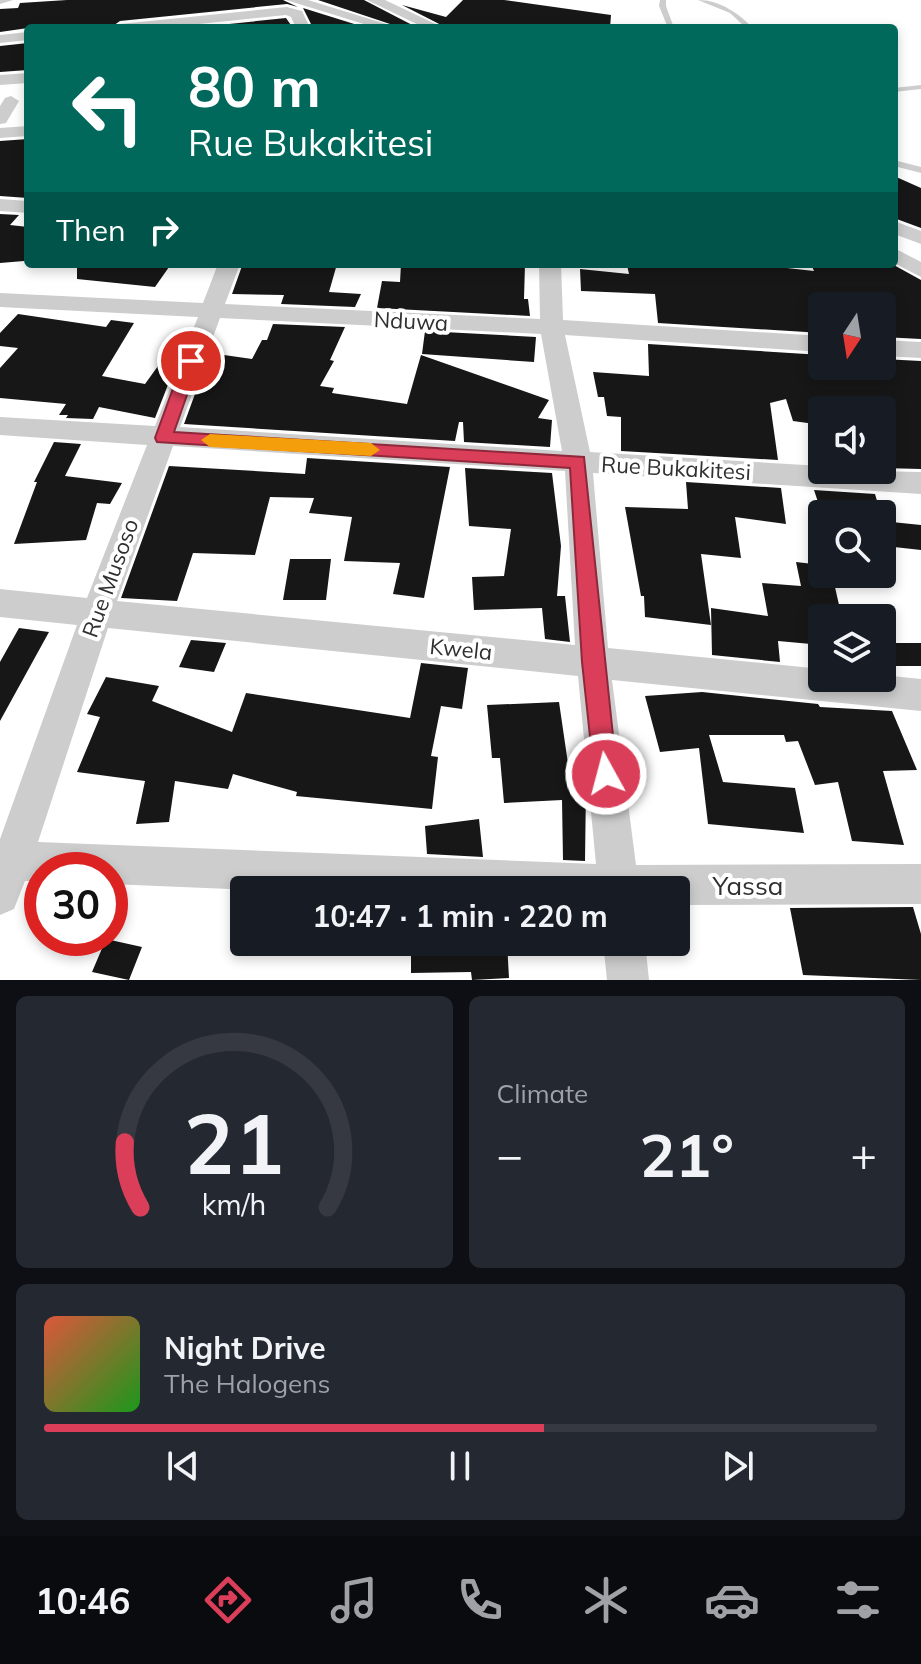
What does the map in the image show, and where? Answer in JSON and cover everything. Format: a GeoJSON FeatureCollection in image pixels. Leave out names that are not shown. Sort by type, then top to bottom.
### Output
{"type":"FeatureCollection","features":[{"type":"Feature","properties":{"kind":"street"},"geometry":{"type":"LineString","coordinates":[[293,0],[378,24]]}},
{"type":"Feature","properties":{"kind":"street"},"geometry":{"type":"LineString","coordinates":[[374,0],[428,24]]}},
{"type":"Feature","properties":{"kind":"street"},"geometry":{"type":"LineString","coordinates":[[159,24],[287,11],[301,23]]}},
{"type":"Feature","properties":{"kind":"street"},"geometry":{"type":"LineString","coordinates":[[0,39],[24,36]]}},
{"type":"Feature","properties":{"kind":"street"},"geometry":{"type":"LineString","coordinates":[[0,80],[24,78]]}},
{"type":"Feature","properties":{"kind":"street"},"geometry":{"type":"LineString","coordinates":[[0,119],[11,101]]}},
{"type":"Feature","properties":{"kind":"street"},"geometry":{"type":"LineString","coordinates":[[0,133],[24,131]]}},
{"type":"Feature","properties":{"kind":"street"},"geometry":{"type":"LineString","coordinates":[[0,205],[24,207]]}},
{"type":"Feature","properties":{"kind":"street"},"geometry":{"type":"LineString","coordinates":[[898,229],[921,238]]}},
{"type":"Feature","properties":{"kind":"street"},"geometry":{"type":"LineString","coordinates":[[898,257],[921,271]]}},
{"type":"Feature","properties":{"kind":"street","name":"Rue Musoso"},"geometry":{"type":"LineString","coordinates":[[4,872],[97,612],[227,268]]}},
{"type":"Feature","properties":{"kind":"street"},"geometry":{"type":"LineString","coordinates":[[550,268],[552,329],[578,462],[593,662],[617,876]]}},
{"type":"Feature","properties":{"kind":"street","name":"Nduwa"},"geometry":{"type":"LineString","coordinates":[[0,300],[808,343]]}},
{"type":"Feature","properties":{"kind":"street"},"geometry":{"type":"LineString","coordinates":[[896,349],[921,350]]}},
{"type":"Feature","properties":{"kind":"street","name":"Rue Bukakitesi"},"geometry":{"type":"LineString","coordinates":[[0,426],[921,483]]}},
{"type":"Feature","properties":{"kind":"street","name":"Kwela"},"geometry":{"type":"LineString","coordinates":[[0,603],[921,695]]}},
{"type":"Feature","properties":{"kind":"street","name":"Yassa"},"geometry":{"type":"LineString","coordinates":[[4,872],[230,878]]}},
{"type":"Feature","properties":{"kind":"street","name":"Yassa"},"geometry":{"type":"LineString","coordinates":[[690,887],[921,884]]}},
{"type":"Feature","properties":{"kind":"street"},"geometry":{"type":"LineString","coordinates":[[625,956],[628,980]]}},
{"type":"Feature","properties":{"kind":"lane"},"geometry":{"type":"LineString","coordinates":[[663,0],[662,7],[670,24]]}},
{"type":"Feature","properties":{"kind":"lane"},"geometry":{"type":"LineString","coordinates":[[701,0],[732,12],[746,24]]}},
{"type":"Feature","properties":{"kind":"lane"},"geometry":{"type":"LineString","coordinates":[[898,90],[921,87]]}},
{"type":"Feature","properties":{"kind":"lane"},"geometry":{"type":"LineString","coordinates":[[898,164],[921,170]]}},
{"type":"Feature","properties":{"kind":"building"},"geometry":{"type":"Polygon","coordinates":[[[67,0],[283,0],[298,7],[287,4],[120,21],[116,24],[24,24],[24,29],[0,32],[0,9],[18,8],[20,3],[67,0]]]}},
{"type":"Feature","properties":{"kind":"building"},"geometry":{"type":"Polygon","coordinates":[[[318,0],[364,0],[410,24],[390,24],[318,0]]]}},
{"type":"Feature","properties":{"kind":"building"},"geometry":{"type":"Polygon","coordinates":[[[463,0],[504,0],[611,15],[610,24],[439,24],[402,5],[446,17],[463,0]]]}},
{"type":"Feature","properties":{"kind":"building"},"geometry":{"type":"Polygon","coordinates":[[[303,8],[354,24],[311,24],[303,8]]]}},
{"type":"Feature","properties":{"kind":"building"},"geometry":{"type":"Polygon","coordinates":[[[286,18],[290,24],[228,24],[286,18]]]}},
{"type":"Feature","properties":{"kind":"building"},"geometry":{"type":"Polygon","coordinates":[[[24,43],[24,70],[0,72],[0,46],[24,43]]]}},
{"type":"Feature","properties":{"kind":"building"},"geometry":{"type":"Polygon","coordinates":[[[24,139],[24,198],[0,196],[0,141],[24,139]]]}},
{"type":"Feature","properties":{"kind":"building"},"geometry":{"type":"Polygon","coordinates":[[[898,178],[921,188],[921,228],[898,219],[898,178]]]}},
{"type":"Feature","properties":{"kind":"building"},"geometry":{"type":"Polygon","coordinates":[[[0,214],[19,215],[10,225],[24,227],[24,261],[0,263],[0,214]]]}},
{"type":"Feature","properties":{"kind":"building"},"geometry":{"type":"Polygon","coordinates":[[[898,267],[921,280],[921,339],[896,338],[896,292],[808,292],[808,332],[658,323],[655,294],[581,291],[580,269],[629,274],[628,268],[787,268],[814,271],[813,268],[898,267]]]}},
{"type":"Feature","properties":{"kind":"building"},"geometry":{"type":"Polygon","coordinates":[[[77,268],[168,268],[155,287],[77,279],[77,268]]]}},
{"type":"Feature","properties":{"kind":"building"},"geometry":{"type":"Polygon","coordinates":[[[241,268],[336,268],[329,292],[361,294],[355,307],[281,304],[284,295],[232,294],[241,268]]]}},
{"type":"Feature","properties":{"kind":"building"},"geometry":{"type":"Polygon","coordinates":[[[401,268],[525,268],[524,299],[528,299],[530,316],[377,308],[382,281],[400,282],[401,268]]]}},
{"type":"Feature","properties":{"kind":"building"},"geometry":{"type":"Polygon","coordinates":[[[18,314],[106,327],[111,320],[134,323],[102,376],[145,384],[171,348],[182,349],[155,418],[99,407],[93,419],[66,418],[68,415],[59,415],[66,404],[0,398],[0,368],[18,348],[0,346],[0,333],[18,314]]]}},
{"type":"Feature","properties":{"kind":"building"},"geometry":{"type":"Polygon","coordinates":[[[273,324],[345,327],[330,360],[334,361],[320,386],[334,388],[332,393],[407,404],[421,355],[549,400],[538,418],[552,420],[550,447],[464,442],[463,422],[459,422],[455,441],[184,424],[210,353],[252,359],[262,340],[267,340],[273,324]]]}},
{"type":"Feature","properties":{"kind":"building"},"geometry":{"type":"Polygon","coordinates":[[[425,331],[536,337],[534,362],[422,354],[425,331]]]}},
{"type":"Feature","properties":{"kind":"building"},"geometry":{"type":"Polygon","coordinates":[[[648,344],[808,354],[808,380],[896,380],[896,360],[921,361],[921,469],[896,468],[896,396],[808,396],[808,423],[793,421],[786,399],[770,403],[778,460],[621,451],[621,417],[607,416],[604,397],[598,397],[593,372],[649,376],[648,344]]]}},
{"type":"Feature","properties":{"kind":"building"},"geometry":{"type":"Polygon","coordinates":[[[54,442],[81,444],[65,476],[122,483],[110,504],[97,503],[86,540],[14,544],[37,482],[34,482],[54,442]]]}},
{"type":"Feature","properties":{"kind":"building"},"geometry":{"type":"Polygon","coordinates":[[[307,458],[450,467],[424,598],[393,594],[400,563],[344,561],[352,517],[309,513],[314,498],[270,497],[255,555],[193,553],[177,601],[121,598],[169,466],[305,474],[307,458]]]}},
{"type":"Feature","properties":{"kind":"building"},"geometry":{"type":"Polygon","coordinates":[[[465,468],[552,473],[561,546],[557,596],[565,596],[570,642],[545,639],[542,608],[474,610],[472,577],[504,576],[511,529],[469,526],[465,468]]]}},
{"type":"Feature","properties":{"kind":"building"},"geometry":{"type":"Polygon","coordinates":[[[686,482],[781,488],[786,524],[735,517],[741,558],[701,554],[711,625],[645,617],[644,596],[641,596],[625,507],[688,509],[686,482]]]}},
{"type":"Feature","properties":{"kind":"building"},"geometry":{"type":"Polygon","coordinates":[[[814,490],[875,494],[877,500],[817,500],[814,490]]]}},
{"type":"Feature","properties":{"kind":"building"},"geometry":{"type":"Polygon","coordinates":[[[896,522],[921,525],[921,550],[896,547],[896,522]]]}},
{"type":"Feature","properties":{"kind":"building"},"geometry":{"type":"Polygon","coordinates":[[[290,559],[331,559],[326,600],[283,600],[290,559]]]}},
{"type":"Feature","properties":{"kind":"building"},"geometry":{"type":"Polygon","coordinates":[[[796,562],[808,563],[808,588],[835,588],[839,604],[808,604],[808,644],[778,641],[780,662],[712,655],[711,608],[768,616],[762,583],[801,586],[796,562]]]}},
{"type":"Feature","properties":{"kind":"building"},"geometry":{"type":"Polygon","coordinates":[[[19,628],[49,632],[0,721],[0,662],[19,628]]]}},
{"type":"Feature","properties":{"kind":"building"},"geometry":{"type":"Polygon","coordinates":[[[191,640],[226,643],[214,672],[179,667],[191,640]]]}},
{"type":"Feature","properties":{"kind":"building"},"geometry":{"type":"Polygon","coordinates":[[[896,643],[921,643],[921,666],[896,666],[896,643]]]}},
{"type":"Feature","properties":{"kind":"building"},"geometry":{"type":"Polygon","coordinates":[[[421,663],[468,668],[462,709],[441,706],[431,756],[438,757],[432,809],[296,796],[297,792],[233,774],[228,789],[175,781],[169,822],[136,824],[145,781],[77,772],[100,717],[87,714],[106,677],[159,686],[152,701],[232,732],[246,693],[410,718],[421,663]]]}},
{"type":"Feature","properties":{"kind":"building"},"geometry":{"type":"Polygon","coordinates":[[[702,692],[818,704],[820,707],[892,711],[917,770],[883,771],[904,845],[852,841],[838,782],[815,785],[798,741],[786,742],[784,735],[709,735],[723,782],[795,788],[804,833],[708,824],[699,748],[660,752],[645,696],[702,692]]]}},
{"type":"Feature","properties":{"kind":"building"},"geometry":{"type":"Polygon","coordinates":[[[559,702],[571,784],[586,786],[585,861],[563,860],[562,800],[504,803],[500,758],[492,758],[487,705],[559,702]]]}},
{"type":"Feature","properties":{"kind":"building"},"geometry":{"type":"Polygon","coordinates":[[[479,819],[483,857],[427,854],[425,826],[479,819]]]}},
{"type":"Feature","properties":{"kind":"building"},"geometry":{"type":"Polygon","coordinates":[[[913,907],[921,934],[921,980],[803,975],[790,908],[913,907]]]}},
{"type":"Feature","properties":{"kind":"building"},"geometry":{"type":"Polygon","coordinates":[[[128,944],[142,947],[129,980],[92,972],[99,956],[128,956],[128,944]]]}},
{"type":"Feature","properties":{"kind":"building"},"geometry":{"type":"Polygon","coordinates":[[[411,956],[508,956],[509,978],[472,980],[471,972],[411,973],[411,956]]]}},
{"type":"Feature","properties":{"kind":"slow traffic"},"geometry":{"type":"LineString","coordinates":[[210,440],[371,450]]}},
{"type":"Feature","properties":{"kind":"route"},"geometry":{"type":"LineString","coordinates":[[191,361],[163,438],[578,462],[593,662],[606,774]]}}]}
